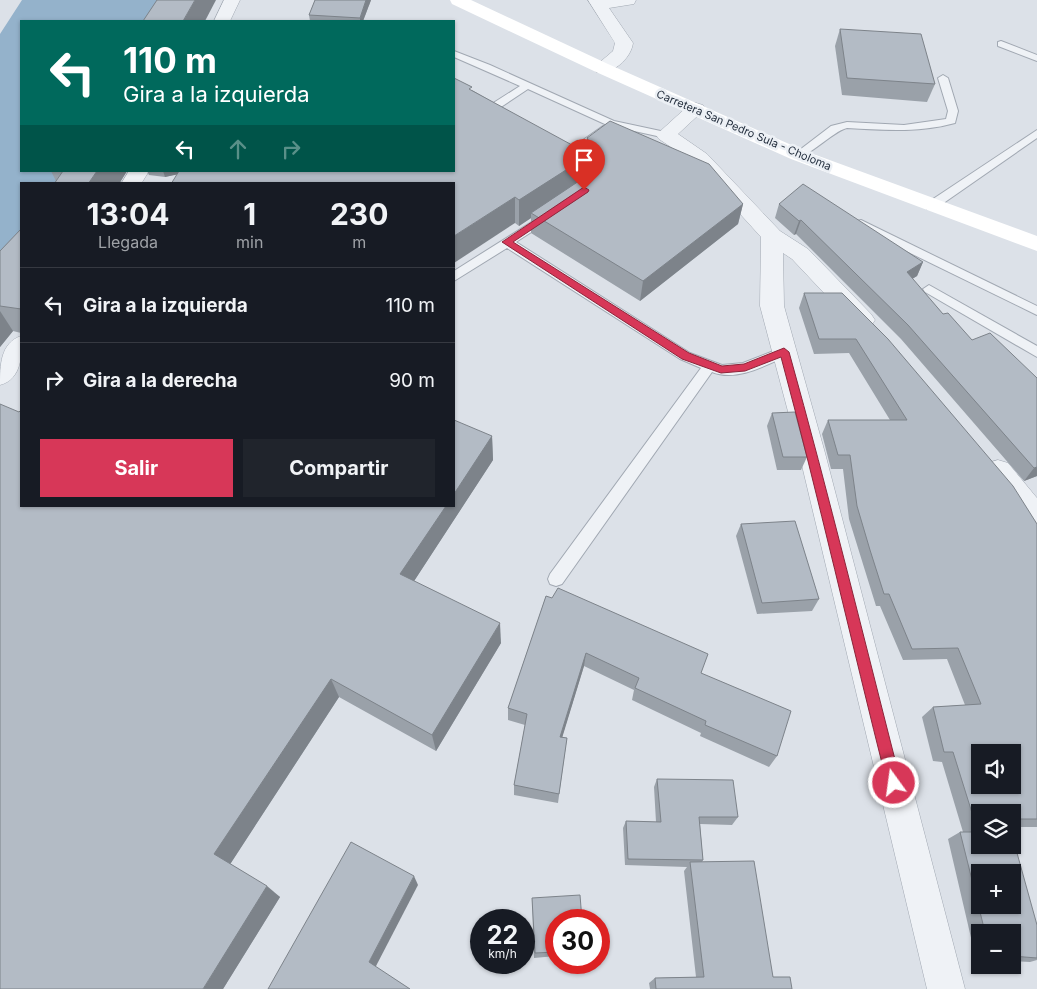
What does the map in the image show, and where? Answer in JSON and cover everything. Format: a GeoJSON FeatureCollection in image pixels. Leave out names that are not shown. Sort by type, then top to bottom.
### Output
{"type":"FeatureCollection","features":[{"type":"Feature","properties":{"kind":"main road","name":"Carretera San Pedro Sula - Choloma"},"geometry":{"type":"LineString","coordinates":[[458,0],[602,68],[798,155],[1037,244]]}},
{"type":"Feature","properties":{"kind":"street"},"geometry":{"type":"LineString","coordinates":[[222,20],[232,0]]}},
{"type":"Feature","properties":{"kind":"street"},"geometry":{"type":"LineString","coordinates":[[602,68],[624,48],[620,36],[598,2],[628,0]]}},
{"type":"Feature","properties":{"kind":"street"},"geometry":{"type":"LineString","coordinates":[[696,109],[666,135],[700,158],[772,236],[800,254],[877,333]]}},
{"type":"Feature","properties":{"kind":"street"},"geometry":{"type":"LineString","coordinates":[[772,236],[772,306],[812,453],[822,502],[946,989]]}},
{"type":"Feature","properties":{"kind":"street"},"geometry":{"type":"LineString","coordinates":[[0,376],[20,346]]}},
{"type":"Feature","properties":{"kind":"street"},"geometry":{"type":"LineString","coordinates":[[985,457],[1037,518]]}},
{"type":"Feature","properties":{"kind":"lane"},"geometry":{"type":"LineString","coordinates":[[1001,44],[1037,58]]}},
{"type":"Feature","properties":{"kind":"lane"},"geometry":{"type":"LineString","coordinates":[[455,54],[611,123],[666,135]]}},
{"type":"Feature","properties":{"kind":"lane"},"geometry":{"type":"LineString","coordinates":[[798,155],[835,128],[847,125],[904,128],[937,125],[951,120],[953,111],[943,78]]}},
{"type":"Feature","properties":{"kind":"lane"},"geometry":{"type":"LineString","coordinates":[[479,103],[495,111],[527,86]]}},
{"type":"Feature","properties":{"kind":"lane"},"geometry":{"type":"LineString","coordinates":[[572,151],[611,123]]}},
{"type":"Feature","properties":{"kind":"lane"},"geometry":{"type":"LineString","coordinates":[[931,206],[1037,133]]}},
{"type":"Feature","properties":{"kind":"lane"},"geometry":{"type":"LineString","coordinates":[[558,146],[572,151],[580,159],[590,181],[584,190],[572,199]]}},
{"type":"Feature","properties":{"kind":"lane"},"geometry":{"type":"LineString","coordinates":[[455,276],[557,209]]}},
{"type":"Feature","properties":{"kind":"lane"},"geometry":{"type":"LineString","coordinates":[[862,224],[1037,311]]}},
{"type":"Feature","properties":{"kind":"lane"},"geometry":{"type":"LineString","coordinates":[[507,242],[685,356],[721,370],[745,368],[784,352]]}},
{"type":"Feature","properties":{"kind":"lane"},"geometry":{"type":"LineString","coordinates":[[929,289],[1037,352]]}},
{"type":"Feature","properties":{"kind":"lane"},"geometry":{"type":"LineString","coordinates":[[556,579],[710,365]]}},
{"type":"Feature","properties":{"kind":"water"},"geometry":{"type":"Polygon","coordinates":[[[22,0],[167,0],[158,20],[20,20],[20,172],[64,172],[57,182],[20,182],[20,233],[0,262],[0,34],[22,0]]]}},
{"type":"Feature","properties":{"kind":"building"},"geometry":{"type":"Polygon","coordinates":[[[157,0],[195,0],[184,20],[144,20],[157,0]]]}},
{"type":"Feature","properties":{"kind":"building"},"geometry":{"type":"Polygon","coordinates":[[[315,0],[366,0],[360,18],[309,15],[315,0]]]}},
{"type":"Feature","properties":{"kind":"building"},"geometry":{"type":"Polygon","coordinates":[[[840,29],[921,34],[935,84],[847,78],[840,29]]]}},
{"type":"Feature","properties":{"kind":"building"},"geometry":{"type":"Polygon","coordinates":[[[455,78],[472,87],[469,89],[572,145],[578,140],[584,155],[580,161],[519,200],[515,197],[455,235],[455,182],[172,182],[178,172],[455,172],[455,78]]]}},
{"type":"Feature","properties":{"kind":"building"},"geometry":{"type":"Polygon","coordinates":[[[610,121],[709,164],[743,204],[643,281],[531,213],[591,173],[599,160],[587,138],[610,121]]]}},
{"type":"Feature","properties":{"kind":"building"},"geometry":{"type":"Polygon","coordinates":[[[62,172],[96,172],[89,182],[55,182],[62,172]]]}},
{"type":"Feature","properties":{"kind":"building"},"geometry":{"type":"Polygon","coordinates":[[[803,184],[923,262],[907,272],[943,314],[948,313],[972,340],[990,333],[1037,378],[1037,467],[1034,468],[908,325],[801,220],[799,221],[779,204],[803,184]]]}},
{"type":"Feature","properties":{"kind":"building"},"geometry":{"type":"Polygon","coordinates":[[[20,230],[20,309],[0,306],[0,251],[20,230]]]}},
{"type":"Feature","properties":{"kind":"building"},"geometry":{"type":"Polygon","coordinates":[[[804,293],[842,293],[888,339],[1013,486],[1037,524],[1037,819],[1021,819],[1021,804],[971,804],[971,810],[953,752],[944,752],[933,707],[981,704],[958,648],[912,649],[889,594],[884,594],[857,506],[850,455],[838,455],[828,420],[907,420],[856,339],[819,339],[804,293]]]}},
{"type":"Feature","properties":{"kind":"building"},"geometry":{"type":"Polygon","coordinates":[[[0,404],[20,411],[20,507],[445,507],[400,574],[500,623],[432,735],[331,679],[214,854],[267,886],[203,989],[0,989],[0,404]]]}},
{"type":"Feature","properties":{"kind":"building"},"geometry":{"type":"Polygon","coordinates":[[[795,412],[807,457],[783,457],[772,413],[795,412]]]}},
{"type":"Feature","properties":{"kind":"building"},"geometry":{"type":"Polygon","coordinates":[[[455,420],[492,436],[455,492],[455,420]]]}},
{"type":"Feature","properties":{"kind":"building"},"geometry":{"type":"Polygon","coordinates":[[[795,521],[819,599],[762,603],[741,524],[795,521]]]}},
{"type":"Feature","properties":{"kind":"building"},"geometry":{"type":"Polygon","coordinates":[[[558,588],[708,654],[701,673],[791,711],[777,756],[705,725],[706,721],[635,688],[639,678],[586,653],[560,737],[567,738],[559,794],[514,785],[527,714],[508,708],[546,596],[552,598],[558,588]]]}},
{"type":"Feature","properties":{"kind":"building"},"geometry":{"type":"Polygon","coordinates":[[[657,779],[733,780],[738,817],[699,817],[703,860],[628,859],[626,821],[661,822],[657,779]]]}},
{"type":"Feature","properties":{"kind":"building"},"geometry":{"type":"Polygon","coordinates":[[[960,832],[971,832],[971,854],[1017,854],[1020,864],[971,864],[971,876],[960,832]]]}},
{"type":"Feature","properties":{"kind":"building"},"geometry":{"type":"Polygon","coordinates":[[[351,842],[414,876],[369,962],[410,989],[268,989],[351,842]]]}},
{"type":"Feature","properties":{"kind":"building"},"geometry":{"type":"Polygon","coordinates":[[[754,861],[773,977],[790,977],[792,989],[656,989],[655,978],[704,977],[690,862],[754,861]]]}},
{"type":"Feature","properties":{"kind":"building"},"geometry":{"type":"Polygon","coordinates":[[[1021,867],[1037,925],[1037,958],[1021,957],[1021,924],[983,924],[980,914],[1021,914],[1021,867]]]}},
{"type":"Feature","properties":{"kind":"building"},"geometry":{"type":"Polygon","coordinates":[[[580,895],[581,909],[545,909],[545,953],[535,953],[535,909],[533,909],[532,898],[580,895]]]}},
{"type":"Feature","properties":{"kind":"route"},"geometry":{"type":"LineString","coordinates":[[584,190],[507,242],[685,356],[721,370],[745,368],[784,352],[812,453],[822,502],[894,783]]}}]}
